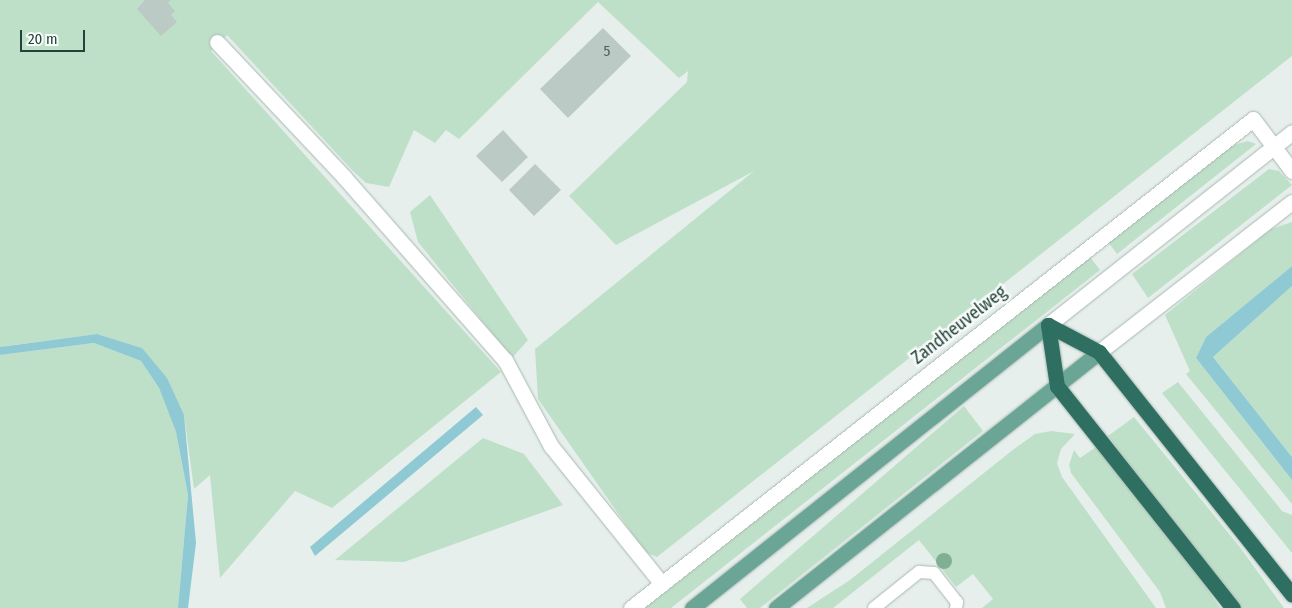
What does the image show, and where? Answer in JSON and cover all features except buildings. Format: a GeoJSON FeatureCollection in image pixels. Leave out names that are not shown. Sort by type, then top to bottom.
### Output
{"type":"FeatureCollection","features":[{"type":"Feature","properties":{"kind":"highway"},"geometry":{"type":"LineString","coordinates":[[1048,325],[1098,352],[1292,595]]}},
{"type":"Feature","properties":{"kind":"highway"},"geometry":{"type":"LineString","coordinates":[[1048,325],[1056,386],[1233,608]]}},
{"type":"Feature","properties":{"kind":"main road"},"geometry":{"type":"LineString","coordinates":[[692,608],[1048,325]]}},
{"type":"Feature","properties":{"kind":"main road"},"geometry":{"type":"LineString","coordinates":[[776,608],[1098,352]]}},
{"type":"Feature","properties":{"kind":"street"},"geometry":{"type":"LineString","coordinates":[[217,42],[344,177],[504,360],[551,446],[662,584],[631,608]]}},
{"type":"Feature","properties":{"kind":"street","name":"Zandheuvelweg"},"geometry":{"type":"LineString","coordinates":[[662,584],[1252,119],[1274,147]]}},
{"type":"Feature","properties":{"kind":"street"},"geometry":{"type":"LineString","coordinates":[[1048,325],[1292,132]]}},
{"type":"Feature","properties":{"kind":"street"},"geometry":{"type":"LineString","coordinates":[[1274,147],[1292,171]]}},
{"type":"Feature","properties":{"kind":"street"},"geometry":{"type":"LineString","coordinates":[[1098,352],[1292,202]]}},
{"type":"Feature","properties":{"kind":"lane"},"geometry":{"type":"LineString","coordinates":[[874,608],[919,572],[934,573],[957,602],[956,608]]}},
{"type":"Feature","properties":{"kind":"green space"},"geometry":{"type":"Polygon","coordinates":[[[0,0],[1292,0],[1292,56],[657,557],[645,552],[538,399],[535,349],[754,171],[616,245],[569,196],[687,82],[688,71],[679,78],[598,2],[459,139],[446,130],[435,143],[414,130],[389,187],[366,183],[353,171],[227,35],[211,51],[501,372],[332,508],[295,491],[220,578],[210,475],[194,489],[184,415],[142,348],[97,334],[6,346],[0,352],[0,0]]]}},
{"type":"Feature","properties":{"kind":"green space"},"geometry":{"type":"Polygon","coordinates":[[[1248,141],[1256,144],[1117,254],[1108,242],[1230,146],[1248,141]]]}},
{"type":"Feature","properties":{"kind":"green space"},"geometry":{"type":"Polygon","coordinates":[[[1269,169],[1279,171],[1292,185],[1148,298],[1132,274],[1269,169]]]}},
{"type":"Feature","properties":{"kind":"green space"},"geometry":{"type":"Polygon","coordinates":[[[430,195],[528,340],[512,358],[418,242],[410,212],[430,195]]]}},
{"type":"Feature","properties":{"kind":"green space"},"geometry":{"type":"Polygon","coordinates":[[[1292,222],[1292,266],[1206,337],[1196,358],[1292,480],[1292,504],[1186,374],[1190,371],[1165,315],[1271,229],[1292,222]]]}},
{"type":"Feature","properties":{"kind":"green space"},"geometry":{"type":"Polygon","coordinates":[[[1090,257],[1100,270],[671,608],[645,608],[1090,257]]]}},
{"type":"Feature","properties":{"kind":"green space"},"geometry":{"type":"Polygon","coordinates":[[[1292,286],[1292,457],[1213,357],[1292,286]]]}},
{"type":"Feature","properties":{"kind":"green space"},"geometry":{"type":"Polygon","coordinates":[[[94,343],[141,361],[159,388],[176,432],[188,495],[178,608],[0,608],[0,355],[94,343]]]}},
{"type":"Feature","properties":{"kind":"green space"},"geometry":{"type":"Polygon","coordinates":[[[1178,382],[1282,511],[1292,515],[1292,553],[1162,393],[1178,382]]]}},
{"type":"Feature","properties":{"kind":"green space"},"geometry":{"type":"Polygon","coordinates":[[[964,406],[983,431],[760,608],[747,608],[740,599],[964,406]]]}},
{"type":"Feature","properties":{"kind":"green space"},"geometry":{"type":"Polygon","coordinates":[[[1134,417],[1239,546],[1284,608],[1239,608],[1108,436],[1134,417]]]}},
{"type":"Feature","properties":{"kind":"green space"},"geometry":{"type":"Polygon","coordinates":[[[1051,431],[1075,434],[1061,449],[1057,463],[1062,477],[1156,608],[982,608],[993,599],[973,574],[956,587],[919,540],[833,608],[807,608],[850,580],[1014,449],[1035,434],[1051,431]]]}},
{"type":"Feature","properties":{"kind":"green space"},"geometry":{"type":"Polygon","coordinates":[[[483,438],[524,454],[563,505],[404,562],[335,560],[483,438]]]}},
{"type":"Feature","properties":{"kind":"green space"},"geometry":{"type":"Polygon","coordinates":[[[1096,447],[1203,583],[1220,608],[1166,608],[1160,592],[1071,473],[1069,465],[1074,450],[1080,458],[1096,447]]]}},
{"type":"Feature","properties":{"kind":"water"},"geometry":{"type":"Polygon","coordinates":[[[1292,266],[1292,286],[1213,357],[1292,457],[1292,480],[1196,358],[1206,337],[1292,266]]]}},
{"type":"Feature","properties":{"kind":"water"},"geometry":{"type":"Polygon","coordinates":[[[97,334],[142,348],[167,378],[184,415],[196,543],[188,608],[178,608],[188,495],[176,432],[159,388],[141,361],[94,343],[0,355],[0,347],[97,334]]]}},
{"type":"Feature","properties":{"kind":"water"},"geometry":{"type":"Polygon","coordinates":[[[476,407],[483,415],[315,556],[310,547],[476,407]]]}}]}
